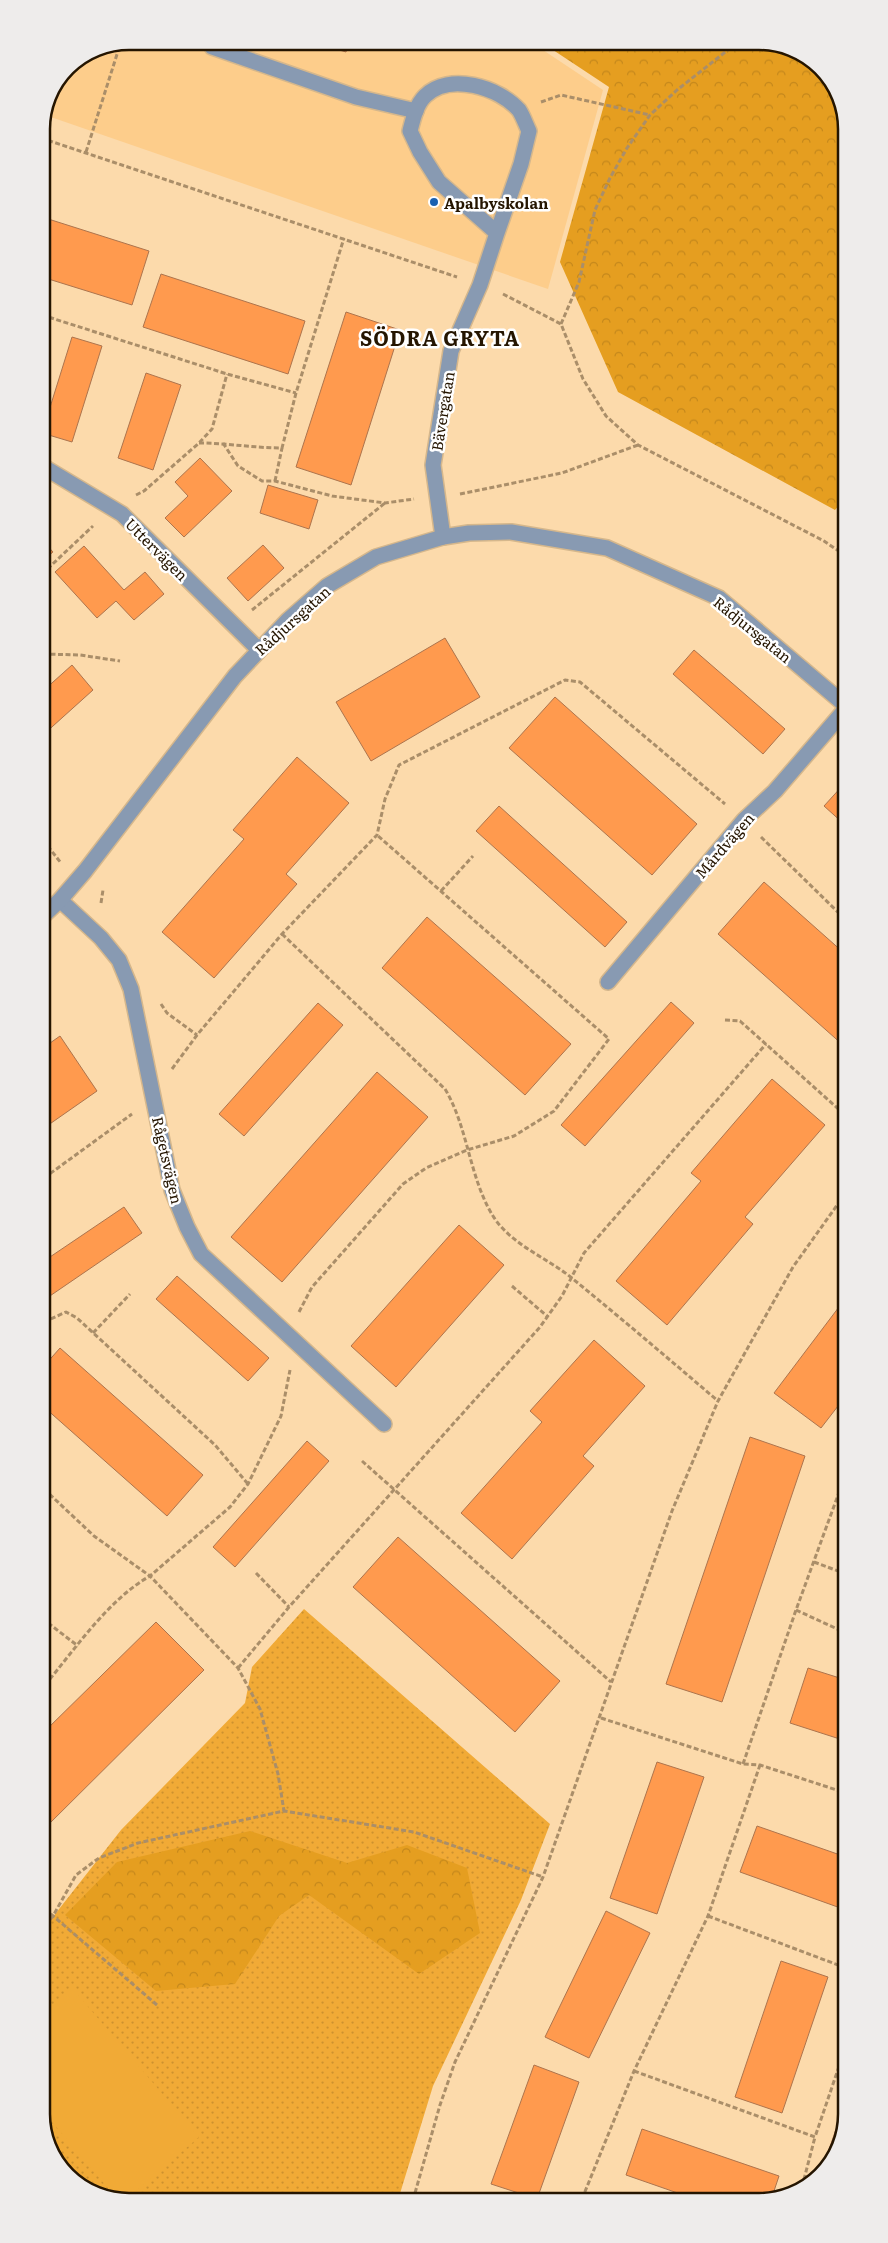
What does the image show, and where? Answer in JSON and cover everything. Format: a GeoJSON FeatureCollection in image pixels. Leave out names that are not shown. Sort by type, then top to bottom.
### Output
{"type":"FeatureCollection","features":[{"type":"Feature","properties":{"kind":"street"},"geometry":{"type":"LineString","coordinates":[[221,50],[356,97],[416,111]]}},
{"type":"Feature","properties":{"kind":"street"},"geometry":{"type":"LineString","coordinates":[[497,233],[440,182],[410,131],[416,111],[425,95],[446,84],[475,84],[502,98],[519,110]]}},
{"type":"Feature","properties":{"kind":"street","name":"Bävergatan"},"geometry":{"type":"LineString","coordinates":[[443,537],[433,465],[451,351],[480,285],[521,164],[529,131],[519,110]]}},
{"type":"Feature","properties":{"kind":"street","name":"Uttervägen"},"geometry":{"type":"LineString","coordinates":[[50,471],[122,514],[258,649]]}},
{"type":"Feature","properties":{"kind":"street","name":"Rådjursgatan"},"geometry":{"type":"LineString","coordinates":[[50,909],[60,900],[152,786],[235,676],[258,649],[288,620],[327,586],[376,557],[443,537],[469,533],[511,532],[607,548],[719,598],[838,699]]}},
{"type":"Feature","properties":{"kind":"street","name":"Mårdvägen"},"geometry":{"type":"LineString","coordinates":[[608,982],[744,820],[774,791],[838,718]]}},
{"type":"Feature","properties":{"kind":"street","name":"Rågetsvägen"},"geometry":{"type":"LineString","coordinates":[[60,900],[101,938],[119,960],[131,988],[172,1190],[186,1227],[201,1254],[384,1424]]}},
{"type":"Feature","properties":{"kind":"path"},"geometry":{"type":"LineString","coordinates":[[728,50],[677,90],[650,115],[623,155],[595,210],[578,282],[561,324],[583,379],[606,416],[638,445],[824,541],[838,551]]}},
{"type":"Feature","properties":{"kind":"path"},"geometry":{"type":"LineString","coordinates":[[86,152],[118,51]]}},
{"type":"Feature","properties":{"kind":"path"},"geometry":{"type":"LineString","coordinates":[[519,110],[561,96],[650,115]]}},
{"type":"Feature","properties":{"kind":"path"},"geometry":{"type":"LineString","coordinates":[[50,141],[344,238],[296,393],[275,481]]}},
{"type":"Feature","properties":{"kind":"path"},"geometry":{"type":"LineString","coordinates":[[50,318],[227,374],[296,393]]}},
{"type":"Feature","properties":{"kind":"path"},"geometry":{"type":"LineString","coordinates":[[50,566],[112,508],[144,491],[199,443],[212,429],[227,374]]}},
{"type":"Feature","properties":{"kind":"path"},"geometry":{"type":"LineString","coordinates":[[199,443],[224,443],[247,447],[282,448]]}},
{"type":"Feature","properties":{"kind":"path"},"geometry":{"type":"LineString","coordinates":[[224,443],[238,466],[262,481],[275,481],[332,496],[385,503],[463,494],[562,473],[638,445]]}},
{"type":"Feature","properties":{"kind":"path"},"geometry":{"type":"LineString","coordinates":[[50,654],[80,655],[120,661]]}},
{"type":"Feature","properties":{"kind":"path"},"geometry":{"type":"LineString","coordinates":[[50,1174],[154,1098],[182,1055],[282,934],[377,835],[385,799],[399,765],[565,680],[580,682],[744,820],[838,912]]}},
{"type":"Feature","properties":{"kind":"path"},"geometry":{"type":"LineString","coordinates":[[288,1335],[312,1287],[403,1184],[426,1168],[467,1150],[514,1136],[554,1111],[609,1039],[377,835]]}},
{"type":"Feature","properties":{"kind":"path"},"geometry":{"type":"LineString","coordinates":[[441,891],[473,856]]}},
{"type":"Feature","properties":{"kind":"path"},"geometry":{"type":"LineString","coordinates":[[282,934],[445,1089],[453,1102],[478,1186],[494,1217],[510,1236],[572,1278],[718,1401]]}},
{"type":"Feature","properties":{"kind":"path"},"geometry":{"type":"LineString","coordinates":[[725,1020],[740,1021],[838,1109]]}},
{"type":"Feature","properties":{"kind":"path"},"geometry":{"type":"LineString","coordinates":[[238,1668],[289,1607],[548,1317],[572,1278],[584,1253],[766,1044]]}},
{"type":"Feature","properties":{"kind":"path"},"geometry":{"type":"LineString","coordinates":[[415,2193],[440,2105],[455,2062],[543,1876],[601,1718],[611,1682],[672,1511],[718,1401],[793,1267],[838,1204]]}},
{"type":"Feature","properties":{"kind":"path"},"geometry":{"type":"LineString","coordinates":[[512,1286],[548,1317]]}},
{"type":"Feature","properties":{"kind":"path"},"geometry":{"type":"LineString","coordinates":[[93,1333],[130,1294]]}},
{"type":"Feature","properties":{"kind":"path"},"geometry":{"type":"LineString","coordinates":[[50,1319],[66,1312],[77,1318],[215,1445],[248,1484]]}},
{"type":"Feature","properties":{"kind":"path"},"geometry":{"type":"LineString","coordinates":[[50,1679],[114,1603],[136,1584],[150,1576],[230,1507],[248,1484],[281,1416],[290,1370],[299,1346]]}},
{"type":"Feature","properties":{"kind":"path"},"geometry":{"type":"LineString","coordinates":[[362,1461],[396,1489],[611,1682]]}},
{"type":"Feature","properties":{"kind":"path"},"geometry":{"type":"LineString","coordinates":[[50,1495],[94,1536],[150,1576],[238,1668],[260,1709],[278,1774],[284,1811]]}},
{"type":"Feature","properties":{"kind":"path"},"geometry":{"type":"LineString","coordinates":[[743,1764],[838,1495]]}},
{"type":"Feature","properties":{"kind":"path"},"geometry":{"type":"LineString","coordinates":[[814,1562],[838,1571]]}},
{"type":"Feature","properties":{"kind":"path"},"geometry":{"type":"LineString","coordinates":[[256,1573],[289,1607]]}},
{"type":"Feature","properties":{"kind":"path"},"geometry":{"type":"LineString","coordinates":[[796,1610],[838,1629]]}},
{"type":"Feature","properties":{"kind":"path"},"geometry":{"type":"LineString","coordinates":[[50,1625],[78,1646]]}},
{"type":"Feature","properties":{"kind":"path"},"geometry":{"type":"LineString","coordinates":[[601,1718],[743,1764],[760,1765],[838,1790]]}},
{"type":"Feature","properties":{"kind":"path"},"geometry":{"type":"LineString","coordinates":[[584,2193],[634,2071],[708,1916],[760,1765]]}},
{"type":"Feature","properties":{"kind":"path"},"geometry":{"type":"LineString","coordinates":[[50,1920],[54,1916],[76,1875],[99,1858],[138,1843],[284,1811],[414,1832],[543,1876]]}},
{"type":"Feature","properties":{"kind":"path"},"geometry":{"type":"LineString","coordinates":[[50,1913],[157,2005]]}},
{"type":"Feature","properties":{"kind":"path"},"geometry":{"type":"LineString","coordinates":[[708,1916],[838,1965]]}},
{"type":"Feature","properties":{"kind":"path"},"geometry":{"type":"LineString","coordinates":[[804,2179],[815,2137],[838,2069]]}},
{"type":"Feature","properties":{"kind":"path"},"geometry":{"type":"LineString","coordinates":[[634,2071],[815,2137]]}},
{"type":"Feature","properties":{"kind":"shaded area","name":"Apalbyskolan"},"geometry":{"type":"Polygon","coordinates":[[[129,50],[543,50],[603,90],[548,289],[51,117],[58,94],[66,81],[85,63],[99,56],[129,50]]]}},
{"type":"Feature","properties":{"kind":"shaded area"},"geometry":{"type":"Polygon","coordinates":[[[304,1609],[550,1824],[521,1900],[433,2086],[400,2193],[124,2193],[103,2189],[81,2177],[66,2162],[54,2140],[50,2114],[50,1921],[121,1830],[245,1703],[252,1667],[304,1609]]]}},
{"type":"Feature","properties":{"kind":"shaded area"},"geometry":{"type":"Polygon","coordinates":[[[73,1989],[199,2137],[134,2193],[110,2190],[51,2120],[50,2009],[73,1989]]]}},
{"type":"Feature","properties":{"kind":"green space"},"geometry":{"type":"Polygon","coordinates":[[[553,50],[764,50],[789,56],[807,66],[825,85],[830,94],[834,103],[838,129],[838,507],[835,510],[618,392],[560,262],[609,87],[553,50]]]}},
{"type":"Feature","properties":{"kind":"green space"},"geometry":{"type":"Polygon","coordinates":[[[250,1831],[347,1863],[407,1845],[467,1868],[480,1933],[419,1974],[309,1895],[279,1916],[235,1984],[156,1991],[65,1915],[117,1862],[250,1831]]]}},
{"type":"Feature","properties":{"kind":"building"},"geometry":{"type":"Polygon","coordinates":[[[50,220],[149,251],[132,305],[50,279],[50,220]]]}},
{"type":"Feature","properties":{"kind":"building"},"geometry":{"type":"Polygon","coordinates":[[[161,274],[305,321],[288,374],[143,327],[161,274]]]}},
{"type":"Feature","properties":{"kind":"building"},"geometry":{"type":"Polygon","coordinates":[[[346,312],[400,330],[351,485],[296,467],[346,312]]]}},
{"type":"Feature","properties":{"kind":"building"},"geometry":{"type":"Polygon","coordinates":[[[72,337],[102,346],[72,442],[50,435],[50,407],[72,337]]]}},
{"type":"Feature","properties":{"kind":"building"},"geometry":{"type":"Polygon","coordinates":[[[146,373],[181,385],[153,470],[118,458],[146,373]]]}},
{"type":"Feature","properties":{"kind":"building"},"geometry":{"type":"Polygon","coordinates":[[[200,458],[232,491],[184,537],[165,518],[188,496],[175,482],[200,458]]]}},
{"type":"Feature","properties":{"kind":"building"},"geometry":{"type":"Polygon","coordinates":[[[268,485],[318,500],[309,529],[260,513],[268,485]]]}},
{"type":"Feature","properties":{"kind":"building"},"geometry":{"type":"Polygon","coordinates":[[[263,545],[284,568],[248,601],[227,578],[263,545]]]}},
{"type":"Feature","properties":{"kind":"building"},"geometry":{"type":"Polygon","coordinates":[[[84,546],[124,590],[145,572],[164,594],[134,620],[116,601],[97,618],[55,572],[84,546]]]}},
{"type":"Feature","properties":{"kind":"building"},"geometry":{"type":"Polygon","coordinates":[[[445,638],[480,697],[371,761],[336,702],[445,638]]]}},
{"type":"Feature","properties":{"kind":"building"},"geometry":{"type":"Polygon","coordinates":[[[694,650],[785,729],[763,754],[673,674],[694,650]]]}},
{"type":"Feature","properties":{"kind":"building"},"geometry":{"type":"Polygon","coordinates":[[[72,665],[93,690],[50,729],[50,685],[72,665]]]}},
{"type":"Feature","properties":{"kind":"building"},"geometry":{"type":"Polygon","coordinates":[[[555,697],[697,824],[652,875],[509,748],[555,697]]]}},
{"type":"Feature","properties":{"kind":"building"},"geometry":{"type":"Polygon","coordinates":[[[297,757],[349,803],[286,874],[297,884],[214,978],[162,932],[244,839],[233,830],[297,757]]]}},
{"type":"Feature","properties":{"kind":"building"},"geometry":{"type":"Polygon","coordinates":[[[838,791],[838,819],[824,806],[838,791]]]}},
{"type":"Feature","properties":{"kind":"building"},"geometry":{"type":"Polygon","coordinates":[[[499,806],[627,922],[605,947],[476,831],[499,806]]]}},
{"type":"Feature","properties":{"kind":"building"},"geometry":{"type":"Polygon","coordinates":[[[764,882],[838,948],[838,1041],[718,934],[764,882]]]}},
{"type":"Feature","properties":{"kind":"building"},"geometry":{"type":"Polygon","coordinates":[[[427,917],[571,1044],[525,1095],[382,968],[427,917]]]}},
{"type":"Feature","properties":{"kind":"building"},"geometry":{"type":"Polygon","coordinates":[[[671,1002],[694,1023],[585,1146],[561,1125],[671,1002]]]}},
{"type":"Feature","properties":{"kind":"building"},"geometry":{"type":"Polygon","coordinates":[[[318,1003],[343,1025],[244,1136],[219,1114],[318,1003]]]}},
{"type":"Feature","properties":{"kind":"building"},"geometry":{"type":"Polygon","coordinates":[[[60,1036],[97,1091],[50,1124],[50,1043],[60,1036]]]}},
{"type":"Feature","properties":{"kind":"building"},"geometry":{"type":"Polygon","coordinates":[[[377,1072],[428,1117],[282,1282],[231,1237],[377,1072]]]}},
{"type":"Feature","properties":{"kind":"building"},"geometry":{"type":"Polygon","coordinates":[[[772,1079],[825,1125],[745,1217],[753,1224],[667,1325],[616,1281],[701,1181],[691,1173],[772,1079]]]}},
{"type":"Feature","properties":{"kind":"building"},"geometry":{"type":"Polygon","coordinates":[[[124,1207],[142,1233],[50,1296],[50,1257],[124,1207]]]}},
{"type":"Feature","properties":{"kind":"building"},"geometry":{"type":"Polygon","coordinates":[[[459,1225],[504,1265],[396,1387],[351,1346],[459,1225]]]}},
{"type":"Feature","properties":{"kind":"building"},"geometry":{"type":"Polygon","coordinates":[[[177,1276],[269,1358],[248,1381],[156,1299],[177,1276]]]}},
{"type":"Feature","properties":{"kind":"building"},"geometry":{"type":"Polygon","coordinates":[[[838,1308],[838,1406],[821,1428],[774,1393],[838,1308]]]}},
{"type":"Feature","properties":{"kind":"building"},"geometry":{"type":"Polygon","coordinates":[[[594,1340],[645,1386],[583,1456],[594,1466],[512,1559],[461,1513],[542,1422],[530,1411],[594,1340]]]}},
{"type":"Feature","properties":{"kind":"building"},"geometry":{"type":"Polygon","coordinates":[[[60,1348],[203,1475],[167,1516],[50,1412],[50,1359],[60,1348]]]}},
{"type":"Feature","properties":{"kind":"building"},"geometry":{"type":"Polygon","coordinates":[[[750,1437],[805,1456],[722,1702],[666,1684],[750,1437]]]}},
{"type":"Feature","properties":{"kind":"building"},"geometry":{"type":"Polygon","coordinates":[[[307,1441],[329,1461],[235,1567],[213,1547],[307,1441]]]}},
{"type":"Feature","properties":{"kind":"building"},"geometry":{"type":"Polygon","coordinates":[[[398,1537],[560,1681],[515,1732],[353,1587],[398,1537]]]}},
{"type":"Feature","properties":{"kind":"building"},"geometry":{"type":"Polygon","coordinates":[[[156,1622],[204,1670],[50,1823],[50,1726],[156,1622]]]}},
{"type":"Feature","properties":{"kind":"building"},"geometry":{"type":"Polygon","coordinates":[[[808,1668],[838,1677],[838,1738],[790,1723],[808,1668]]]}},
{"type":"Feature","properties":{"kind":"building"},"geometry":{"type":"Polygon","coordinates":[[[657,1762],[704,1777],[657,1914],[610,1898],[657,1762]]]}},
{"type":"Feature","properties":{"kind":"building"},"geometry":{"type":"Polygon","coordinates":[[[757,1826],[838,1854],[838,1907],[740,1872],[757,1826]]]}},
{"type":"Feature","properties":{"kind":"building"},"geometry":{"type":"Polygon","coordinates":[[[606,1911],[650,1933],[589,2058],[545,2037],[606,1911]]]}},
{"type":"Feature","properties":{"kind":"building"},"geometry":{"type":"Polygon","coordinates":[[[781,1961],[828,1977],[782,2113],[735,2097],[781,1961]]]}},
{"type":"Feature","properties":{"kind":"building"},"geometry":{"type":"Polygon","coordinates":[[[534,2065],[579,2082],[539,2193],[519,2193],[491,2184],[534,2065]]]}},
{"type":"Feature","properties":{"kind":"building"},"geometry":{"type":"Polygon","coordinates":[[[642,2129],[779,2176],[774,2191],[759,2193],[678,2193],[626,2175],[642,2129]]]}},
{"type":"Feature","properties":{"kind":"building"},"geometry":{"type":"Polygon","coordinates":[[[836,2129],[834,2140],[829,2151],[836,2129]]]}},
{"type":"Feature","properties":{"kind":"place","name":"Apalbyskolan"},"geometry":{"type":"Point","coordinates":[434,202]}},
{"type":"Feature","properties":{"kind":"district","name":"SÖDRA GRYTA"},"geometry":{"type":"Point","coordinates":[440,337]}}]}
